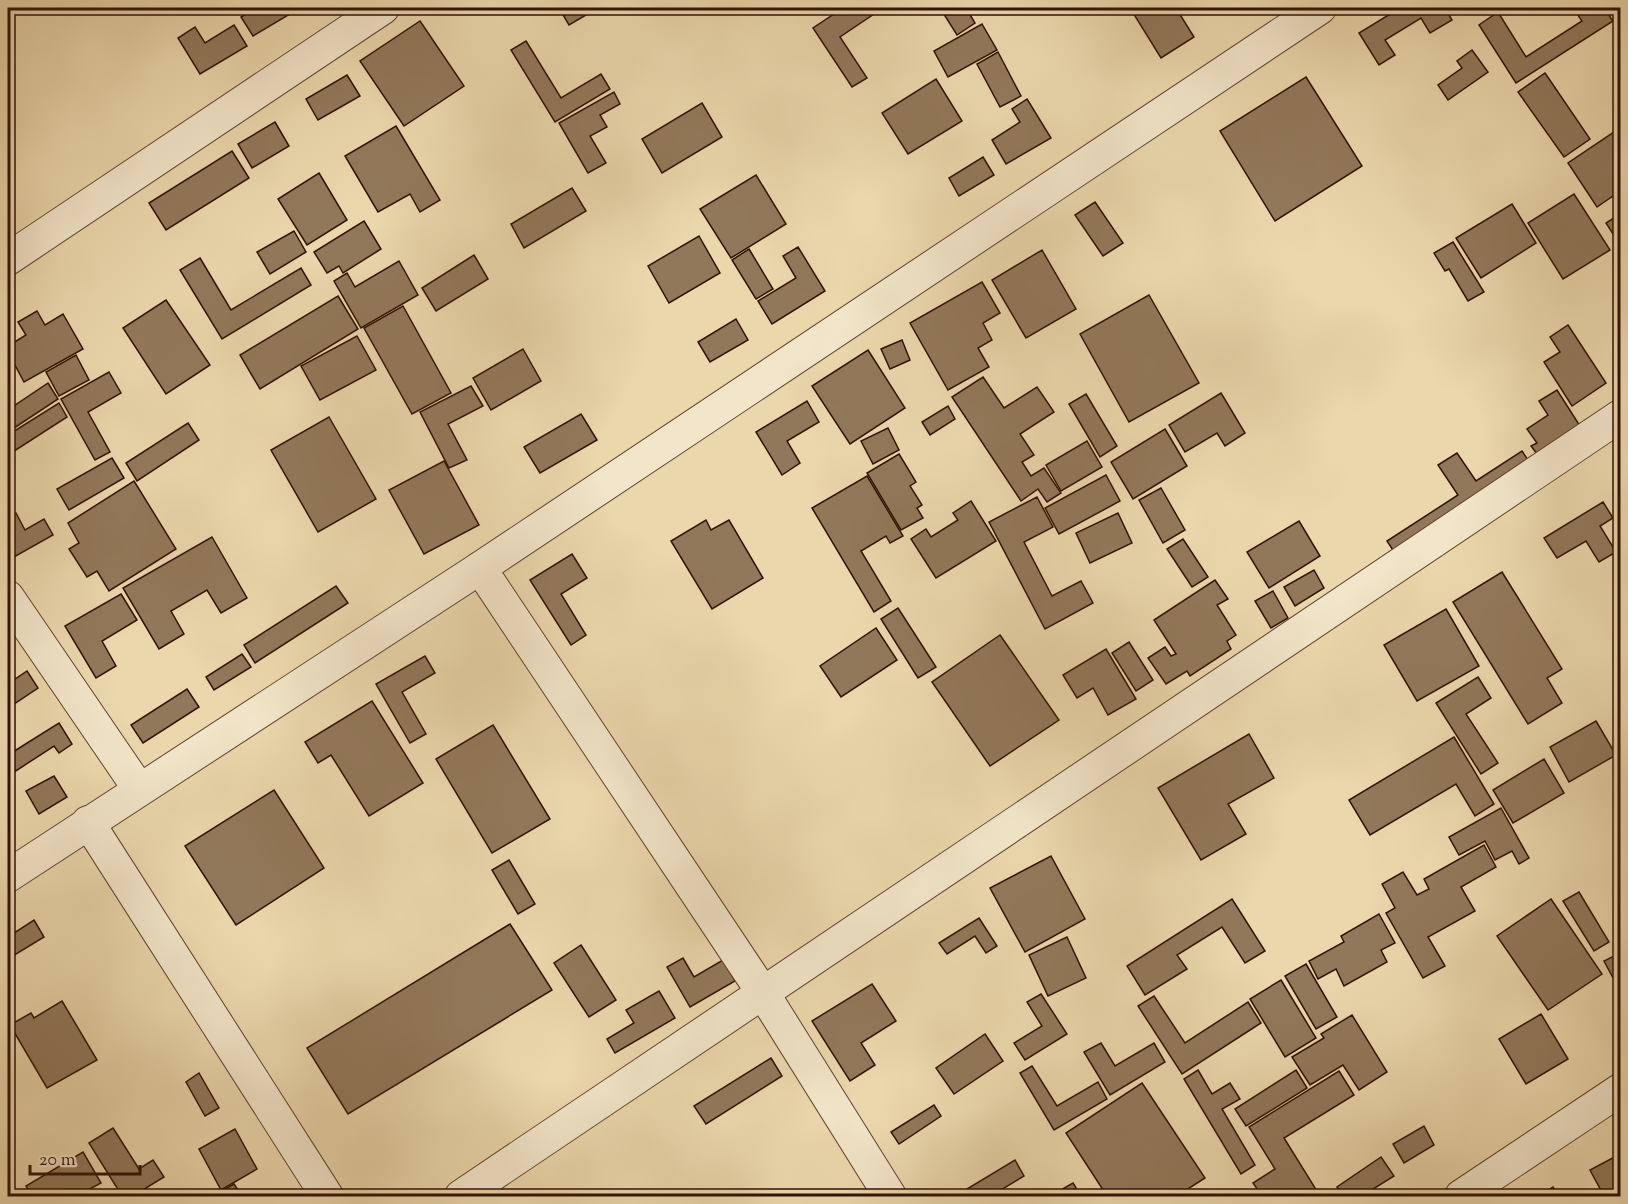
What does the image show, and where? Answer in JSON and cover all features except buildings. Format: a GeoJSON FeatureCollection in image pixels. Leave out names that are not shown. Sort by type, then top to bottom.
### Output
{"type":"FeatureCollection","features":[{"type":"Feature","properties":{"kind":"street"},"geometry":{"type":"LineString","coordinates":[[8,259],[383,8]]}},
{"type":"Feature","properties":{"kind":"street"},"geometry":{"type":"LineString","coordinates":[[8,876],[480,568],[1320,8]]}},
{"type":"Feature","properties":{"kind":"street"},"geometry":{"type":"LineString","coordinates":[[461,1197],[1620,416]]}},
{"type":"Feature","properties":{"kind":"street"},"geometry":{"type":"LineString","coordinates":[[480,568],[763,993],[890,1197]]}},
{"type":"Feature","properties":{"kind":"street"},"geometry":{"type":"LineString","coordinates":[[8,597],[139,789]]}},
{"type":"Feature","properties":{"kind":"street"},"geometry":{"type":"LineString","coordinates":[[88,822],[327,1197]]}},
{"type":"Feature","properties":{"kind":"street"},"geometry":{"type":"LineString","coordinates":[[1461,1197],[1620,1090]]}}]}
